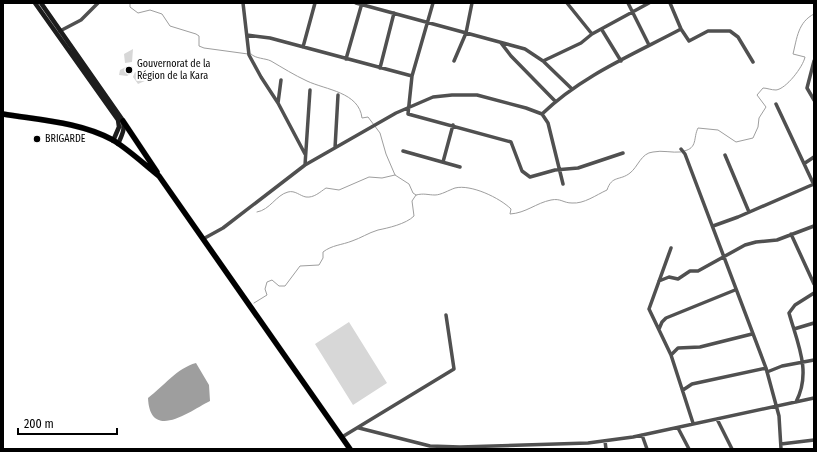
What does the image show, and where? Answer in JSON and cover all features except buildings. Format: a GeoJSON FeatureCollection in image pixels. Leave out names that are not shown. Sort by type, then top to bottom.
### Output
{"type":"FeatureCollection","features":[{"type":"Feature","properties":{"kind":"highway"},"geometry":{"type":"LineString","coordinates":[[3,114],[71,126],[116,142],[159,176]]}},
{"type":"Feature","properties":{"kind":"highway"},"geometry":{"type":"LineString","coordinates":[[123,121],[159,176],[350,449]]}},
{"type":"Feature","properties":{"kind":"main road"},"geometry":{"type":"LineString","coordinates":[[35,3],[123,121],[123,133],[116,142]]}},
{"type":"Feature","properties":{"kind":"main road"},"geometry":{"type":"LineString","coordinates":[[41,3],[119,123],[116,142]]}},
{"type":"Feature","properties":{"kind":"street"},"geometry":{"type":"LineString","coordinates":[[60,31],[81,20],[98,3]]}},
{"type":"Feature","properties":{"kind":"street"},"geometry":{"type":"LineString","coordinates":[[243,3],[249,54],[261,77],[278,103],[305,154]]}},
{"type":"Feature","properties":{"kind":"street"},"geometry":{"type":"LineString","coordinates":[[303,46],[314,3]]}},
{"type":"Feature","properties":{"kind":"street"},"geometry":{"type":"LineString","coordinates":[[356,3],[428,21],[525,49],[543,61],[572,89]]}},
{"type":"Feature","properties":{"kind":"street"},"geometry":{"type":"LineString","coordinates":[[433,3],[412,76],[408,114],[511,142],[522,171],[530,177],[559,169],[578,168],[622,153]]}},
{"type":"Feature","properties":{"kind":"street"},"geometry":{"type":"LineString","coordinates":[[454,61],[466,33],[472,3]]}},
{"type":"Feature","properties":{"kind":"street"},"geometry":{"type":"LineString","coordinates":[[567,3],[592,34]]}},
{"type":"Feature","properties":{"kind":"street"},"geometry":{"type":"LineString","coordinates":[[628,3],[649,45]]}},
{"type":"Feature","properties":{"kind":"street"},"geometry":{"type":"LineString","coordinates":[[543,61],[581,43],[592,34],[602,30],[649,3]]}},
{"type":"Feature","properties":{"kind":"street"},"geometry":{"type":"LineString","coordinates":[[670,3],[681,29],[689,41],[708,31],[730,30],[738,37],[754,62]]}},
{"type":"Feature","properties":{"kind":"street"},"geometry":{"type":"LineString","coordinates":[[346,59],[361,4]]}},
{"type":"Feature","properties":{"kind":"street"},"geometry":{"type":"LineString","coordinates":[[380,68],[394,13]]}},
{"type":"Feature","properties":{"kind":"street"},"geometry":{"type":"LineString","coordinates":[[542,114],[555,101],[572,89],[649,45],[681,29]]}},
{"type":"Feature","properties":{"kind":"street"},"geometry":{"type":"LineString","coordinates":[[602,30],[620,61]]}},
{"type":"Feature","properties":{"kind":"street"},"geometry":{"type":"LineString","coordinates":[[247,35],[270,38],[303,46],[412,76]]}},
{"type":"Feature","properties":{"kind":"street"},"geometry":{"type":"LineString","coordinates":[[500,43],[555,101]]}},
{"type":"Feature","properties":{"kind":"street"},"geometry":{"type":"LineString","coordinates":[[814,61],[807,88],[814,100]]}},
{"type":"Feature","properties":{"kind":"street"},"geometry":{"type":"LineString","coordinates":[[278,103],[281,80]]}},
{"type":"Feature","properties":{"kind":"street"},"geometry":{"type":"LineString","coordinates":[[305,165],[310,90]]}},
{"type":"Feature","properties":{"kind":"street"},"geometry":{"type":"LineString","coordinates":[[203,239],[223,228],[305,165],[408,107],[433,97],[467,94],[477,95],[526,108],[542,114],[548,122],[563,184]]}},
{"type":"Feature","properties":{"kind":"street"},"geometry":{"type":"LineString","coordinates":[[335,148],[338,95]]}},
{"type":"Feature","properties":{"kind":"street"},"geometry":{"type":"LineString","coordinates":[[713,226],[814,185],[776,104]]}},
{"type":"Feature","properties":{"kind":"street"},"geometry":{"type":"LineString","coordinates":[[443,162],[453,125]]}},
{"type":"Feature","properties":{"kind":"street"},"geometry":{"type":"LineString","coordinates":[[681,149],[685,154],[713,226],[735,290],[766,370],[777,407],[781,449]]}},
{"type":"Feature","properties":{"kind":"street"},"geometry":{"type":"LineString","coordinates":[[403,152],[460,167]]}},
{"type":"Feature","properties":{"kind":"street"},"geometry":{"type":"LineString","coordinates":[[725,155],[749,212]]}},
{"type":"Feature","properties":{"kind":"street"},"geometry":{"type":"LineString","coordinates":[[805,163],[814,157]]}},
{"type":"Feature","properties":{"kind":"street"},"geometry":{"type":"LineString","coordinates":[[659,281],[669,277],[678,279],[690,271],[698,271],[723,257],[756,242],[777,240],[814,226]]}},
{"type":"Feature","properties":{"kind":"street"},"geometry":{"type":"LineString","coordinates":[[792,234],[814,284]]}},
{"type":"Feature","properties":{"kind":"street"},"geometry":{"type":"LineString","coordinates":[[671,248],[649,309],[671,355],[693,423]]}},
{"type":"Feature","properties":{"kind":"street"},"geometry":{"type":"LineString","coordinates":[[659,330],[662,322],[666,318],[735,290]]}},
{"type":"Feature","properties":{"kind":"street"},"geometry":{"type":"LineString","coordinates":[[796,402],[802,380],[803,361],[789,313],[795,305],[814,293]]}},
{"type":"Feature","properties":{"kind":"street"},"geometry":{"type":"LineString","coordinates":[[342,437],[454,369],[446,315]]}},
{"type":"Feature","properties":{"kind":"street"},"geometry":{"type":"LineString","coordinates":[[794,329],[814,323]]}},
{"type":"Feature","properties":{"kind":"street"},"geometry":{"type":"LineString","coordinates":[[671,355],[678,348],[700,347],[752,334]]}},
{"type":"Feature","properties":{"kind":"street"},"geometry":{"type":"LineString","coordinates":[[683,390],[692,384],[814,360]]}},
{"type":"Feature","properties":{"kind":"street"},"geometry":{"type":"LineString","coordinates":[[359,428],[430,446],[468,447],[588,443],[678,428],[693,423],[777,407],[814,398]]}},
{"type":"Feature","properties":{"kind":"street"},"geometry":{"type":"LineString","coordinates":[[717,419],[732,449]]}},
{"type":"Feature","properties":{"kind":"street"},"geometry":{"type":"LineString","coordinates":[[678,428],[689,449]]}},
{"type":"Feature","properties":{"kind":"street"},"geometry":{"type":"LineString","coordinates":[[642,435],[647,449]]}},
{"type":"Feature","properties":{"kind":"street"},"geometry":{"type":"LineString","coordinates":[[781,444],[814,440]]}},
{"type":"Feature","properties":{"kind":"street"},"geometry":{"type":"LineString","coordinates":[[605,441],[606,449]]}},
{"type":"Feature","properties":{"kind":"shaded area"},"geometry":{"type":"Polygon","coordinates":[[[133,49],[132,62],[125,63],[124,54],[133,49]]]}},
{"type":"Feature","properties":{"kind":"shaded area"},"geometry":{"type":"Polygon","coordinates":[[[128,66],[133,68],[132,73],[127,76],[119,75],[120,70],[128,66]]]}},
{"type":"Feature","properties":{"kind":"shaded area"},"geometry":{"type":"Polygon","coordinates":[[[135,72],[146,77],[147,80],[138,84],[133,77],[135,72]]]}},
{"type":"Feature","properties":{"kind":"shaded area"},"geometry":{"type":"Polygon","coordinates":[[[349,322],[387,383],[353,405],[315,344],[349,322]]]}},
{"type":"Feature","properties":{"kind":"shaded area"},"geometry":{"type":"Polygon","coordinates":[[[196,363],[209,385],[210,401],[172,420],[163,421],[156,418],[150,411],[148,398],[176,373],[189,365],[196,363]]]}},
{"type":"Feature","properties":{"kind":"waterway"},"geometry":{"type":"LineString","coordinates":[[130,3],[130,7],[138,13],[150,10],[162,14],[170,26],[196,34],[199,36],[199,46],[248,54]]}},
{"type":"Feature","properties":{"kind":"waterway"},"geometry":{"type":"LineString","coordinates":[[684,151],[688,150],[693,145],[698,128],[718,130],[736,142],[753,138],[758,127],[759,118],[766,107],[757,95],[763,88],[776,90],[780,89],[798,72],[805,57],[793,54],[797,36],[801,26],[814,14]]}},
{"type":"Feature","properties":{"kind":"waterway"},"geometry":{"type":"LineString","coordinates":[[251,54],[255,57],[271,61],[307,81],[348,97],[360,109],[362,118],[368,117],[380,133],[386,154],[395,175],[409,184],[413,193],[416,195]]}},
{"type":"Feature","properties":{"kind":"waterway"},"geometry":{"type":"LineString","coordinates":[[254,303],[267,295],[265,289],[267,282],[272,280],[279,286],[285,286],[300,266],[319,265],[323,258],[323,252],[333,246],[355,240],[374,231],[397,225],[411,219],[414,216],[412,201],[416,195],[437,195],[455,188],[469,188],[493,196],[511,209],[510,214],[526,210],[551,200],[572,203],[585,201],[607,190],[611,182],[614,180],[630,173],[645,155],[656,151],[681,152]]}},
{"type":"Feature","properties":{"kind":"waterway"},"geometry":{"type":"LineString","coordinates":[[257,212],[262,211],[280,196],[288,192],[293,192],[306,197],[312,197],[326,188],[339,190],[369,177],[382,178],[395,175]]}},
{"type":"Feature","properties":{"kind":"place","name":"Gouvernorat de la Région de la Kara"},"geometry":{"type":"Point","coordinates":[129,70]}},
{"type":"Feature","properties":{"kind":"place","name":"BRIGARDE"},"geometry":{"type":"Point","coordinates":[37,139]}}]}
